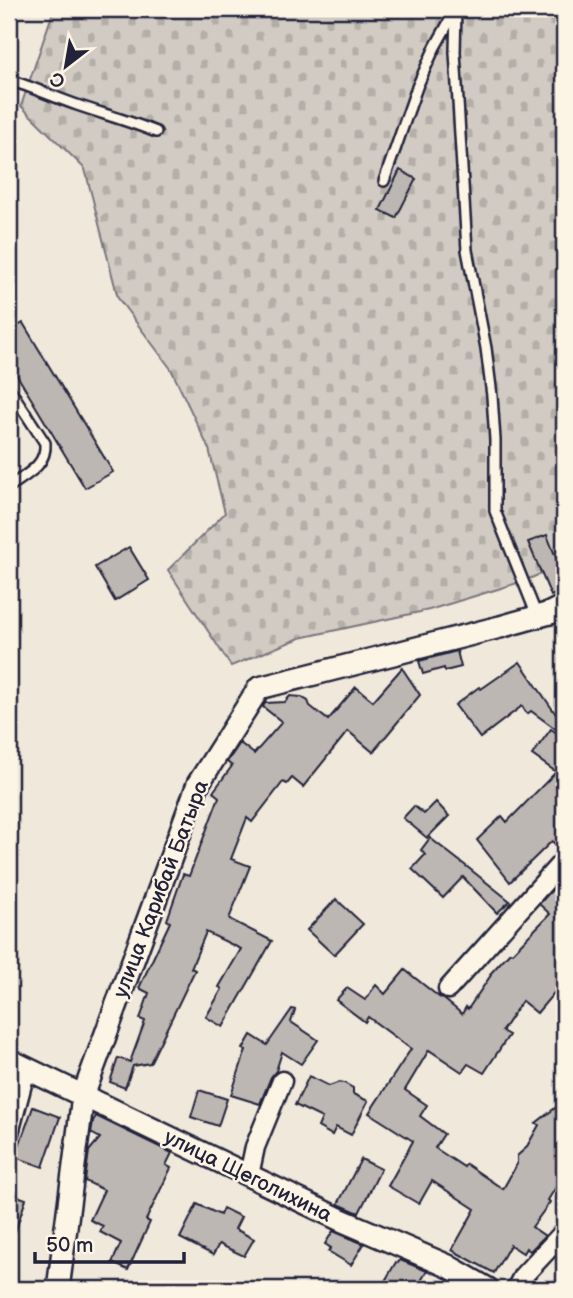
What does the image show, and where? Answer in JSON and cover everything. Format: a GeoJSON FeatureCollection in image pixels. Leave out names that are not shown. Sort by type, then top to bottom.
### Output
{"type":"FeatureCollection","features":[{"type":"Feature","properties":{"kind":"street","name":"улица Карибай Батыра"},"geometry":{"type":"LineString","coordinates":[[58,1289],[83,1096],[198,784],[259,688],[500,627],[550,613],[564,606]]}},
{"type":"Feature","properties":{"kind":"street"},"geometry":{"type":"LineString","coordinates":[[448,989],[564,860]]}},
{"type":"Feature","properties":{"kind":"street","name":"улица Щеголихина"},"geometry":{"type":"LineString","coordinates":[[17,1064],[341,1220],[448,1266],[488,1289]]}},
{"type":"Feature","properties":{"kind":"street"},"geometry":{"type":"LineString","coordinates":[[9,1133],[17,1064]]}},
{"type":"Feature","properties":{"kind":"street"},"geometry":{"type":"LineString","coordinates":[[249,1175],[255,1147],[282,1081]]}},
{"type":"Feature","properties":{"kind":"street"},"geometry":{"type":"LineString","coordinates":[[516,1289],[523,1276],[564,1233]]}},
{"type":"Feature","properties":{"kind":"lane"},"geometry":{"type":"LineString","coordinates":[[384,181],[418,87],[435,47],[456,10]]}},
{"type":"Feature","properties":{"kind":"lane"},"geometry":{"type":"LineString","coordinates":[[456,10],[455,52],[467,250],[492,396],[495,510],[537,616]]}},
{"type":"Feature","properties":{"kind":"lane"},"geometry":{"type":"LineString","coordinates":[[9,80],[156,132]]}},
{"type":"Feature","properties":{"kind":"lane"},"geometry":{"type":"LineString","coordinates":[[9,388],[45,443],[46,451],[41,463],[9,487]]}},
{"type":"Feature","properties":{"kind":"green space"},"geometry":{"type":"Polygon","coordinates":[[[54,9],[564,9],[564,564],[524,581],[429,610],[300,638],[231,666],[168,570],[225,513],[209,449],[171,369],[118,298],[85,169],[21,106],[54,9]]]}},
{"type":"Feature","properties":{"kind":"building"},"geometry":{"type":"Polygon","coordinates":[[[400,170],[416,179],[396,218],[380,210],[400,170]]]}},
{"type":"Feature","properties":{"kind":"building"},"geometry":{"type":"Polygon","coordinates":[[[23,323],[113,472],[85,488],[9,362],[9,331],[23,323]]]}},
{"type":"Feature","properties":{"kind":"building"},"geometry":{"type":"Polygon","coordinates":[[[547,535],[564,578],[564,590],[551,596],[528,542],[547,535]]]}},
{"type":"Feature","properties":{"kind":"building"},"geometry":{"type":"Polygon","coordinates":[[[129,547],[149,580],[115,601],[95,567],[129,547]]]}},
{"type":"Feature","properties":{"kind":"building"},"geometry":{"type":"Polygon","coordinates":[[[457,651],[461,667],[423,674],[419,661],[457,651]]]}},
{"type":"Feature","properties":{"kind":"building"},"geometry":{"type":"Polygon","coordinates":[[[520,662],[564,726],[564,735],[531,711],[527,714],[522,706],[480,738],[455,705],[520,662]]]}},
{"type":"Feature","properties":{"kind":"building"},"geometry":{"type":"Polygon","coordinates":[[[402,668],[420,695],[373,752],[348,731],[303,787],[292,778],[287,784],[283,782],[252,822],[247,818],[231,859],[250,866],[229,919],[272,941],[223,1027],[206,1017],[222,989],[219,987],[241,949],[206,932],[191,968],[195,970],[150,1063],[133,1066],[125,1088],[110,1082],[118,1058],[130,1062],[145,1021],[140,1019],[149,993],[139,988],[170,922],[167,920],[183,874],[189,876],[219,797],[213,792],[232,766],[227,762],[240,743],[254,754],[282,722],[263,707],[265,703],[285,702],[290,696],[301,697],[328,720],[356,687],[373,701],[402,668]]]}},
{"type":"Feature","properties":{"kind":"building"},"geometry":{"type":"Polygon","coordinates":[[[551,729],[564,738],[564,849],[560,849],[552,841],[510,882],[477,840],[502,816],[507,822],[556,772],[532,755],[551,729]]]}},
{"type":"Feature","properties":{"kind":"building"},"geometry":{"type":"Polygon","coordinates":[[[436,802],[449,816],[427,838],[403,818],[414,806],[424,814],[436,802]]]}},
{"type":"Feature","properties":{"kind":"building"},"geometry":{"type":"Polygon","coordinates":[[[430,838],[510,901],[497,913],[463,877],[443,898],[412,869],[425,855],[421,850],[430,838]]]}},
{"type":"Feature","properties":{"kind":"building"},"geometry":{"type":"Polygon","coordinates":[[[564,877],[564,981],[537,1013],[522,1001],[502,1031],[509,1035],[484,1073],[468,1064],[462,1072],[429,1050],[405,1090],[427,1105],[420,1116],[444,1134],[435,1148],[464,1167],[466,1164],[503,1189],[517,1164],[517,1156],[526,1148],[539,1125],[536,1123],[564,1101],[564,1174],[548,1200],[550,1202],[532,1227],[545,1236],[530,1251],[526,1248],[523,1253],[510,1245],[494,1273],[452,1250],[475,1209],[432,1181],[419,1204],[388,1186],[413,1141],[369,1113],[411,1049],[368,1017],[365,1022],[336,1000],[347,988],[365,1000],[376,985],[385,994],[405,970],[462,1014],[490,974],[550,914],[539,904],[564,877]]]}},
{"type":"Feature","properties":{"kind":"building"},"geometry":{"type":"Polygon","coordinates":[[[336,899],[363,924],[334,955],[307,930],[336,899]]]}},
{"type":"Feature","properties":{"kind":"building"},"geometry":{"type":"Polygon","coordinates":[[[292,1009],[295,1010],[291,1022],[318,1040],[301,1064],[282,1052],[260,1104],[231,1095],[246,1050],[243,1049],[251,1035],[267,1045],[292,1009]]]}},
{"type":"Feature","properties":{"kind":"building"},"geometry":{"type":"Polygon","coordinates":[[[309,1076],[329,1086],[344,1083],[353,1088],[353,1094],[368,1101],[351,1135],[336,1127],[332,1135],[318,1127],[322,1118],[295,1105],[309,1076]]]}},
{"type":"Feature","properties":{"kind":"building"},"geometry":{"type":"Polygon","coordinates":[[[199,1090],[227,1099],[218,1126],[191,1117],[199,1090]]]}},
{"type":"Feature","properties":{"kind":"building"},"geometry":{"type":"Polygon","coordinates":[[[33,1107],[60,1117],[43,1167],[15,1157],[33,1107]]]}},
{"type":"Feature","properties":{"kind":"building"},"geometry":{"type":"Polygon","coordinates":[[[96,1116],[172,1153],[166,1165],[171,1168],[146,1220],[150,1222],[128,1270],[112,1263],[121,1243],[100,1232],[103,1226],[90,1220],[104,1190],[85,1181],[89,1151],[100,1138],[91,1133],[96,1116]]]}},
{"type":"Feature","properties":{"kind":"building"},"geometry":{"type":"Polygon","coordinates":[[[361,1159],[381,1169],[359,1213],[338,1204],[361,1159]]]}},
{"type":"Feature","properties":{"kind":"building"},"geometry":{"type":"Polygon","coordinates":[[[9,1193],[26,1199],[12,1241],[9,1240],[9,1193]]]}},
{"type":"Feature","properties":{"kind":"building"},"geometry":{"type":"Polygon","coordinates":[[[197,1204],[220,1215],[223,1208],[241,1217],[235,1229],[254,1239],[244,1256],[219,1244],[213,1255],[180,1238],[197,1204]]]}},
{"type":"Feature","properties":{"kind":"building"},"geometry":{"type":"Polygon","coordinates":[[[333,1231],[364,1244],[351,1265],[328,1251],[331,1248],[325,1244],[333,1231]]]}},
{"type":"Feature","properties":{"kind":"building"},"geometry":{"type":"Polygon","coordinates":[[[400,1260],[427,1271],[416,1289],[384,1289],[388,1283],[385,1281],[400,1260]]]}}]}
